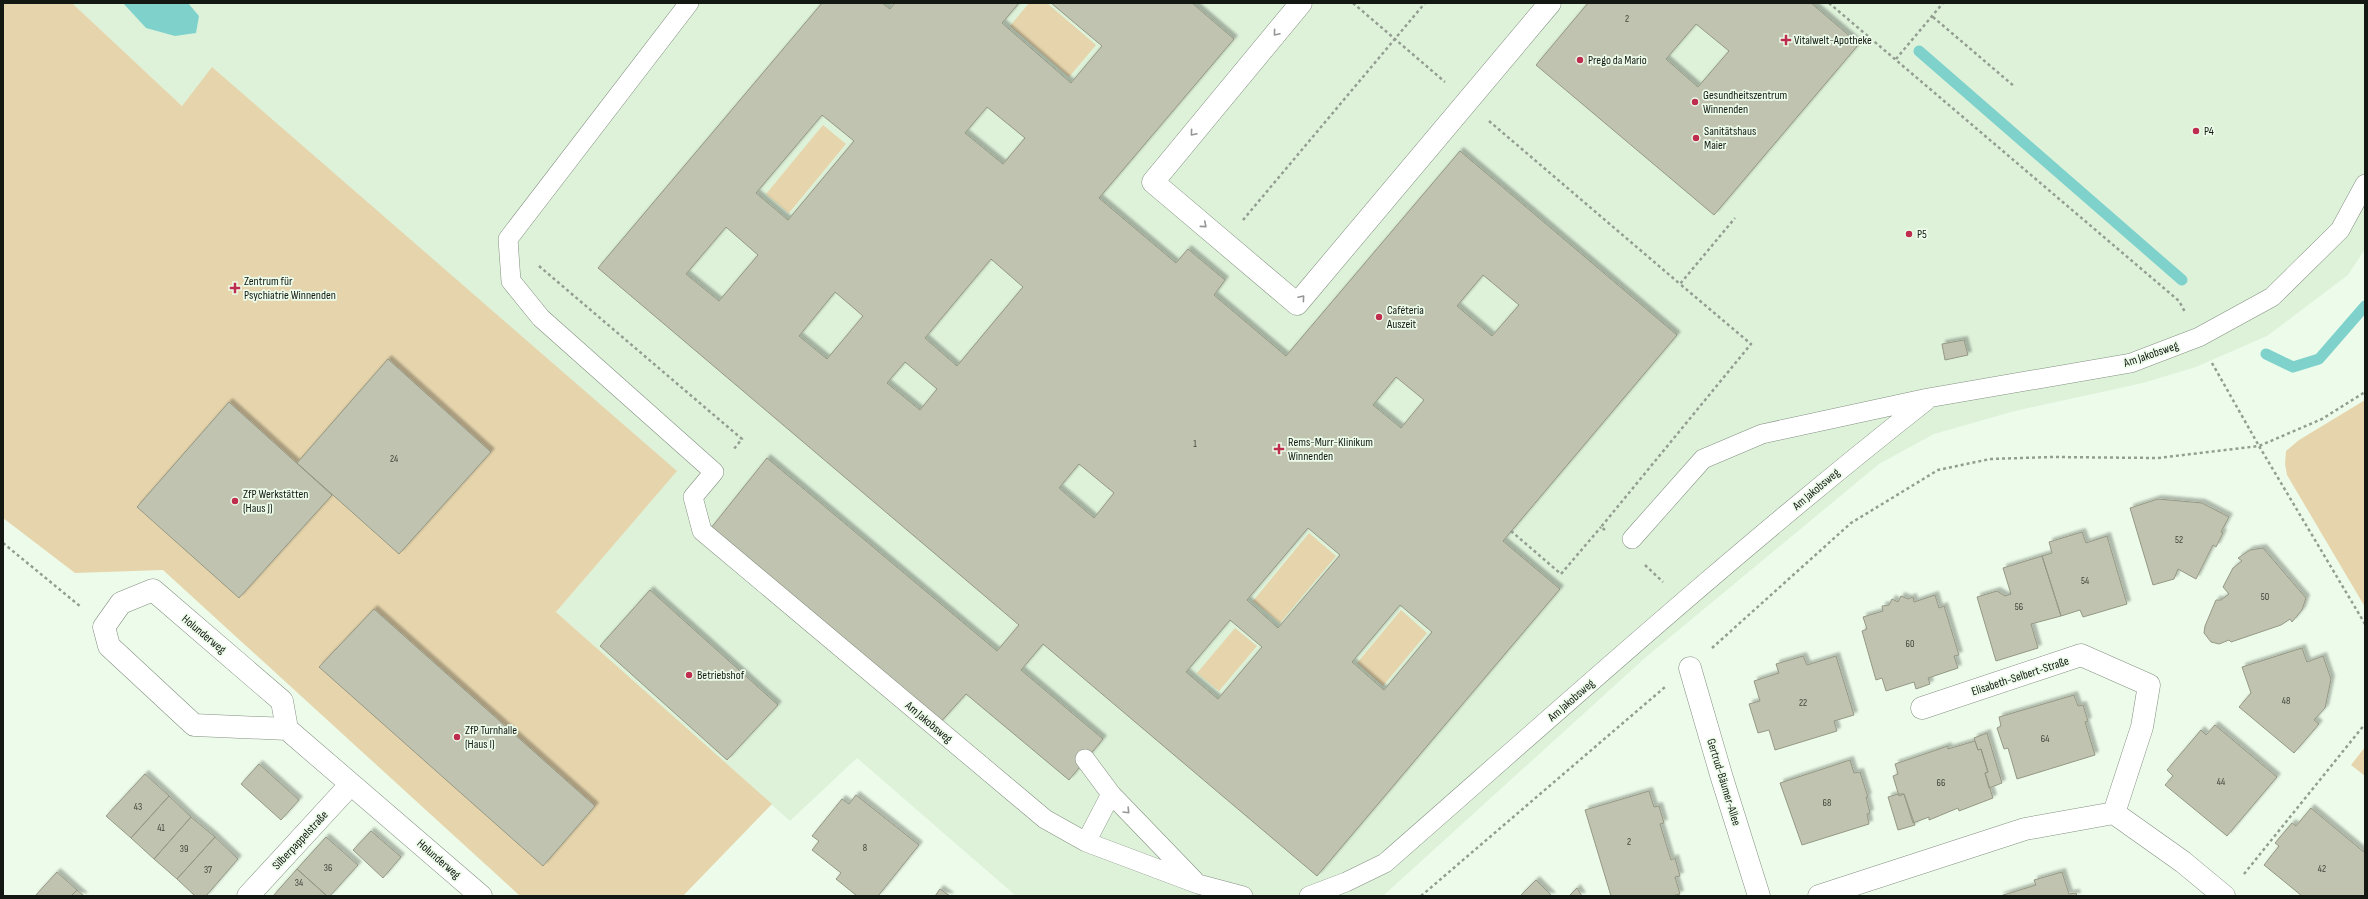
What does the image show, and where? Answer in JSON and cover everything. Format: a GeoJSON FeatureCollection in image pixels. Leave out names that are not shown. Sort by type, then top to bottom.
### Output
{"type":"FeatureCollection","features":[{"type":"Feature","properties":{"kind":"street"},"geometry":{"type":"LineString","coordinates":[[1301,3],[1153,182],[1297,304],[1550,3]]}},
{"type":"Feature","properties":{"kind":"street","name":"Holunderweg"},"geometry":{"type":"LineString","coordinates":[[104,627],[121,603],[153,590],[282,701],[287,729],[481,896]]}},
{"type":"Feature","properties":{"kind":"street"},"geometry":{"type":"LineString","coordinates":[[104,627],[109,646],[194,725],[287,729]]}},
{"type":"Feature","properties":{"kind":"street","name":"Elisabeth-Selbert-Straße"},"geometry":{"type":"LineString","coordinates":[[1922,708],[2081,655],[2149,685],[2142,727],[2114,813]]}},
{"type":"Feature","properties":{"kind":"street","name":"Gertrud-Bäumer-Allee"},"geometry":{"type":"LineString","coordinates":[[1690,668],[1722,778],[1760,896]]}},
{"type":"Feature","properties":{"kind":"street","name":"Silberpappelstraße"},"geometry":{"type":"LineString","coordinates":[[248,896],[351,784]]}},
{"type":"Feature","properties":{"kind":"street"},"geometry":{"type":"LineString","coordinates":[[1819,896],[2025,829],[2114,813],[2183,862],[2224,896]]}},
{"type":"Feature","properties":{"kind":"lane"},"geometry":{"type":"LineString","coordinates":[[689,3],[508,239],[511,281],[541,318],[714,472]]}},
{"type":"Feature","properties":{"kind":"lane","name":"Am Jakobsweg"},"geometry":{"type":"LineString","coordinates":[[1309,896],[1346,882],[1385,864],[1685,600],[1854,457],[1928,398],[2131,363],[2199,337],[2272,297],[2340,230],[2365,184]]}},
{"type":"Feature","properties":{"kind":"lane"},"geometry":{"type":"LineString","coordinates":[[1632,539],[1703,459],[1762,434],[1928,398]]}},
{"type":"Feature","properties":{"kind":"lane","name":"Am Jakobsweg"},"geometry":{"type":"LineString","coordinates":[[714,472],[693,497],[702,531],[1045,819],[1086,842],[1198,884],[1243,896]]}},
{"type":"Feature","properties":{"kind":"lane"},"geometry":{"type":"LineString","coordinates":[[1085,760],[1111,794],[1198,884]]}},
{"type":"Feature","properties":{"kind":"lane"},"geometry":{"type":"LineString","coordinates":[[1086,842],[1111,794]]}},
{"type":"Feature","properties":{"kind":"path"},"geometry":{"type":"LineString","coordinates":[[1353,3],[1680,284],[1735,218]]}},
{"type":"Feature","properties":{"kind":"path"},"geometry":{"type":"LineString","coordinates":[[1224,242],[1425,3]]}},
{"type":"Feature","properties":{"kind":"path"},"geometry":{"type":"LineString","coordinates":[[1829,3],[2179,301]]}},
{"type":"Feature","properties":{"kind":"path"},"geometry":{"type":"LineString","coordinates":[[1896,59],[1943,3]]}},
{"type":"Feature","properties":{"kind":"path"},"geometry":{"type":"LineString","coordinates":[[1933,16],[2015,87]]}},
{"type":"Feature","properties":{"kind":"path"},"geometry":{"type":"LineString","coordinates":[[508,239],[742,439],[714,472]]}},
{"type":"Feature","properties":{"kind":"path"},"geometry":{"type":"LineString","coordinates":[[2199,337],[2259,446],[2365,624]]}},
{"type":"Feature","properties":{"kind":"path"},"geometry":{"type":"LineString","coordinates":[[1421,896],[1690,668],[1851,523],[1938,470],[1990,459],[2052,457],[2158,458],[2259,446],[2322,419],[2365,392]]}},
{"type":"Feature","properties":{"kind":"path"},"geometry":{"type":"LineString","coordinates":[[1511,531],[1561,574],[1601,527]]}},
{"type":"Feature","properties":{"kind":"path"},"geometry":{"type":"LineString","coordinates":[[3,543],[104,627]]}},
{"type":"Feature","properties":{"kind":"path"},"geometry":{"type":"LineString","coordinates":[[2241,877],[2365,724]]}},
{"type":"Feature","properties":{"kind":"shaded area","name":"Zentrum für Psychiatrie Winnenden"},"geometry":{"type":"Polygon","coordinates":[[[3,3],[72,3],[182,106],[212,67],[677,471],[556,612],[772,804],[683,896],[520,896],[163,570],[75,573],[3,518],[3,3]]]}},
{"type":"Feature","properties":{"kind":"shaded area","name":"Rems-Murr-Klinikum Winnenden"},"geometry":{"type":"Polygon","coordinates":[[[72,3],[2365,3],[2365,249],[2348,275],[2267,336],[2196,367],[2143,383],[2015,411],[1934,434],[1879,464],[1645,658],[1383,896],[1016,896],[857,758],[790,821],[556,612],[676,471],[212,68],[182,106],[72,3]]]}},
{"type":"Feature","properties":{"kind":"shaded area"},"geometry":{"type":"Polygon","coordinates":[[[1029,3],[1047,3],[1096,45],[1069,77],[1010,26],[1029,3]]]}},
{"type":"Feature","properties":{"kind":"shaded area"},"geometry":{"type":"Polygon","coordinates":[[[823,125],[846,144],[789,213],[766,194],[823,125]]]}},
{"type":"Feature","properties":{"kind":"shaded area"},"geometry":{"type":"Polygon","coordinates":[[[2365,400],[2365,607],[2287,475],[2285,464],[2286,451],[2299,440],[2365,400]]]}},
{"type":"Feature","properties":{"kind":"shaded area"},"geometry":{"type":"Polygon","coordinates":[[[1309,533],[1336,556],[1280,623],[1253,601],[1309,533]]]}},
{"type":"Feature","properties":{"kind":"shaded area"},"geometry":{"type":"Polygon","coordinates":[[[1401,610],[1427,633],[1383,686],[1357,663],[1401,610]]]}},
{"type":"Feature","properties":{"kind":"shaded area"},"geometry":{"type":"Polygon","coordinates":[[[1235,628],[1257,646],[1219,691],[1197,673],[1235,628]]]}},
{"type":"Feature","properties":{"kind":"shaded area"},"geometry":{"type":"Polygon","coordinates":[[[2365,747],[2365,776],[2351,765],[2365,747]]]}},
{"type":"Feature","properties":{"kind":"water"},"geometry":{"type":"Polygon","coordinates":[[[123,3],[188,3],[199,16],[196,33],[175,36],[146,28],[123,3]]]}},
{"type":"Feature","properties":{"kind":"building","name":"Rems-Murr-Klinikum Winnenden"},"geometry":{"type":"Polygon","coordinates":[[[822,3],[882,3],[890,9],[895,3],[1019,3],[1002,23],[1071,83],[1102,46],[1051,3],[1192,3],[1234,39],[1099,198],[1176,263],[1188,249],[1225,280],[1214,295],[1286,356],[1460,151],[1677,335],[1503,541],[1560,589],[1317,876],[1043,644],[1021,670],[1103,739],[1069,780],[966,694],[937,726],[707,533],[767,458],[997,651],[1019,625],[598,268],[822,3]],[[987,107],[965,133],[1003,164],[1025,138],[987,107]],[[822,115],[756,193],[788,220],[854,141],[822,115]],[[726,227],[686,274],[719,301],[758,255],[726,227]],[[991,259],[925,338],[957,366],[1023,287],[991,259]],[[1483,275],[1457,306],[1492,336],[1519,305],[1483,275]],[[835,292],[799,336],[827,359],[863,316],[835,292]],[[905,362],[887,383],[920,410],[937,389],[905,362]],[[1396,377],[1373,405],[1401,428],[1424,400],[1396,377]],[[1079,464],[1059,488],[1094,518],[1114,493],[1079,464]],[[1308,528],[1247,600],[1278,628],[1340,555],[1308,528]],[[1400,605],[1352,662],[1384,690],[1432,632],[1400,605]],[[1230,620],[1186,672],[1218,699],[1262,647],[1230,620]]]}},
{"type":"Feature","properties":{"kind":"building","name":"Gesundheitszentrum Winnenden"},"geometry":{"type":"Polygon","coordinates":[[[1588,3],[1811,3],[1859,44],[1714,215],[1536,65],[1588,3]],[[1696,24],[1666,59],[1698,87],[1729,51],[1696,24]]]}},
{"type":"Feature","properties":{"kind":"building"},"geometry":{"type":"Polygon","coordinates":[[[1964,340],[1968,355],[1945,360],[1942,344],[1964,340]]]}},
{"type":"Feature","properties":{"kind":"building","name":"ZfP Werkstätten (Haus J)"},"geometry":{"type":"Polygon","coordinates":[[[388,359],[491,452],[399,554],[297,463],[388,359]]]}},
{"type":"Feature","properties":{"kind":"building","name":"ZfP Werkstätten (Haus J)"},"geometry":{"type":"Polygon","coordinates":[[[229,402],[332,495],[239,598],[137,507],[229,402]]]}},
{"type":"Feature","properties":{"kind":"building"},"geometry":{"type":"Polygon","coordinates":[[[2158,499],[2202,503],[2229,517],[2221,532],[2223,533],[2216,547],[2213,545],[2196,579],[2178,569],[2174,579],[2153,585],[2130,508],[2158,499]]]}},
{"type":"Feature","properties":{"kind":"building"},"geometry":{"type":"Polygon","coordinates":[[[2082,532],[2086,543],[2107,536],[2127,604],[2083,617],[2080,610],[2061,616],[2042,556],[2052,553],[2049,542],[2082,532]]]}},
{"type":"Feature","properties":{"kind":"building"},"geometry":{"type":"Polygon","coordinates":[[[2263,548],[2306,598],[2302,610],[2292,622],[2290,619],[2281,625],[2231,642],[2229,640],[2219,644],[2211,642],[2204,633],[2205,626],[2216,600],[2221,600],[2229,594],[2223,587],[2233,568],[2242,561],[2238,558],[2250,550],[2263,548]]]}},
{"type":"Feature","properties":{"kind":"building"},"geometry":{"type":"Polygon","coordinates":[[[2042,556],[2061,616],[2031,624],[2038,648],[1996,661],[1977,597],[1997,591],[2005,596],[2011,594],[2003,568],[2042,556]]]}},
{"type":"Feature","properties":{"kind":"building","name":"Betriebshof"},"geometry":{"type":"Polygon","coordinates":[[[650,590],[778,705],[727,760],[600,646],[650,590]]]}},
{"type":"Feature","properties":{"kind":"building"},"geometry":{"type":"Polygon","coordinates":[[[1935,595],[1939,608],[1944,606],[1959,655],[1954,656],[1958,668],[1928,678],[1930,684],[1916,689],[1914,682],[1886,691],[1882,678],[1876,680],[1862,631],[1867,629],[1863,617],[1883,611],[1882,606],[1889,605],[1892,599],[1898,602],[1901,596],[1908,599],[1913,597],[1914,602],[1935,595]]]}},
{"type":"Feature","properties":{"kind":"building","name":"ZfP Turnhalle (Haus I)"},"geometry":{"type":"Polygon","coordinates":[[[374,609],[595,806],[543,866],[319,667],[374,609]]]}},
{"type":"Feature","properties":{"kind":"building"},"geometry":{"type":"Polygon","coordinates":[[[2302,648],[2307,662],[2323,656],[2331,679],[2325,708],[2314,720],[2319,724],[2294,753],[2239,707],[2251,693],[2242,667],[2302,648]]]}},
{"type":"Feature","properties":{"kind":"building"},"geometry":{"type":"Polygon","coordinates":[[[1803,656],[1807,665],[1836,656],[1854,715],[1834,721],[1837,731],[1775,750],[1769,730],[1758,733],[1749,704],[1760,701],[1754,681],[1779,673],[1776,664],[1803,656]]]}},
{"type":"Feature","properties":{"kind":"building"},"geometry":{"type":"Polygon","coordinates":[[[2074,695],[2078,706],[2083,705],[2088,721],[2085,722],[2095,755],[2017,779],[2008,748],[2004,749],[1997,728],[2001,726],[1999,717],[2074,695]]]}},
{"type":"Feature","properties":{"kind":"building"},"geometry":{"type":"Polygon","coordinates":[[[2215,725],[2277,777],[2227,836],[2165,785],[2173,776],[2167,770],[2201,730],[2206,735],[2215,725]]]}},
{"type":"Feature","properties":{"kind":"building"},"geometry":{"type":"Polygon","coordinates":[[[1987,733],[2002,783],[1989,788],[1985,773],[1988,772],[1981,749],[1978,750],[1974,738],[1987,733]]]}},
{"type":"Feature","properties":{"kind":"building"},"geometry":{"type":"Polygon","coordinates":[[[1975,741],[1978,750],[1981,749],[1988,772],[1985,773],[1993,798],[1959,811],[1958,808],[1929,820],[1929,817],[1913,823],[1904,794],[1899,796],[1893,776],[1898,774],[1895,764],[1948,746],[1948,749],[1975,741]]]}},
{"type":"Feature","properties":{"kind":"building"},"geometry":{"type":"Polygon","coordinates":[[[1850,760],[1854,773],[1860,772],[1868,797],[1866,797],[1870,813],[1867,814],[1869,824],[1802,845],[1780,783],[1850,760]]]}},
{"type":"Feature","properties":{"kind":"building"},"geometry":{"type":"Polygon","coordinates":[[[259,764],[299,800],[281,820],[241,784],[259,764]]]}},
{"type":"Feature","properties":{"kind":"building"},"geometry":{"type":"Polygon","coordinates":[[[145,774],[169,796],[131,838],[106,816],[145,774]]]}},
{"type":"Feature","properties":{"kind":"building"},"geometry":{"type":"Polygon","coordinates":[[[1649,791],[1654,807],[1659,806],[1664,823],[1660,824],[1671,860],[1675,858],[1680,876],[1675,877],[1680,894],[1672,896],[1611,896],[1585,810],[1649,791]]]}},
{"type":"Feature","properties":{"kind":"building"},"geometry":{"type":"Polygon","coordinates":[[[1904,794],[1915,825],[1898,830],[1888,797],[1904,794]]]}},
{"type":"Feature","properties":{"kind":"building"},"geometry":{"type":"Polygon","coordinates":[[[856,795],[919,845],[878,896],[857,896],[836,879],[841,873],[812,850],[819,841],[812,836],[842,799],[849,804],[856,795]]]}},
{"type":"Feature","properties":{"kind":"building"},"geometry":{"type":"Polygon","coordinates":[[[169,796],[191,817],[154,859],[131,838],[169,796]]]}},
{"type":"Feature","properties":{"kind":"building"},"geometry":{"type":"Polygon","coordinates":[[[2311,808],[2365,853],[2365,896],[2302,896],[2264,865],[2279,846],[2275,843],[2292,823],[2296,826],[2311,808]]]}},
{"type":"Feature","properties":{"kind":"building"},"geometry":{"type":"Polygon","coordinates":[[[191,817],[215,837],[177,879],[154,859],[191,817]]]}},
{"type":"Feature","properties":{"kind":"building"},"geometry":{"type":"Polygon","coordinates":[[[371,831],[401,857],[383,878],[353,850],[371,831]]]}},
{"type":"Feature","properties":{"kind":"building"},"geometry":{"type":"Polygon","coordinates":[[[215,837],[238,859],[206,896],[195,896],[177,879],[215,837]]]}},
{"type":"Feature","properties":{"kind":"building"},"geometry":{"type":"Polygon","coordinates":[[[326,837],[358,865],[330,896],[327,896],[297,869],[326,837]]]}},
{"type":"Feature","properties":{"kind":"building"},"geometry":{"type":"Polygon","coordinates":[[[297,869],[327,896],[273,896],[297,869]]]}},
{"type":"Feature","properties":{"kind":"building"},"geometry":{"type":"Polygon","coordinates":[[[57,872],[77,890],[71,896],[35,896],[57,872]]]}},
{"type":"Feature","properties":{"kind":"building"},"geometry":{"type":"Polygon","coordinates":[[[2062,872],[2069,894],[2076,893],[2077,896],[2000,896],[2036,885],[2034,880],[2062,872]]]}},
{"type":"Feature","properties":{"kind":"building"},"geometry":{"type":"Polygon","coordinates":[[[1536,880],[1552,896],[1520,896],[1536,880]]]}},
{"type":"Feature","properties":{"kind":"building"},"geometry":{"type":"Polygon","coordinates":[[[1577,888],[1582,896],[1569,896],[1577,888]]]}},
{"type":"Feature","properties":{"kind":"building"},"geometry":{"type":"Polygon","coordinates":[[[940,889],[950,896],[935,896],[940,889]]]}},
{"type":"Feature","properties":{"kind":"building"},"geometry":{"type":"Polygon","coordinates":[[[77,890],[84,896],[71,896],[77,890]]]}},
{"type":"Feature","properties":{"kind":"waterway"},"geometry":{"type":"LineString","coordinates":[[1919,51],[2182,280]]}},
{"type":"Feature","properties":{"kind":"waterway"},"geometry":{"type":"LineString","coordinates":[[2266,354],[2293,367],[2319,359],[2365,306]]}},
{"type":"Feature","properties":{"kind":"place","name":"Vitalwelt-Apotheke"},"geometry":{"type":"Point","coordinates":[1786,40]}},
{"type":"Feature","properties":{"kind":"place","name":"Prego da Mario"},"geometry":{"type":"Point","coordinates":[1580,60]}},
{"type":"Feature","properties":{"kind":"place","name":"Gesundheitszentrum Winnenden"},"geometry":{"type":"Point","coordinates":[1695,102]}},
{"type":"Feature","properties":{"kind":"place","name":"P4"},"geometry":{"type":"Point","coordinates":[2196,131]}},
{"type":"Feature","properties":{"kind":"place","name":"Sanitätshaus Maier"},"geometry":{"type":"Point","coordinates":[1696,138]}},
{"type":"Feature","properties":{"kind":"place","name":"P5"},"geometry":{"type":"Point","coordinates":[1909,234]}},
{"type":"Feature","properties":{"kind":"place","name":"Zentrum für Psychiatrie Winnenden"},"geometry":{"type":"Point","coordinates":[235,288]}},
{"type":"Feature","properties":{"kind":"place","name":"Caféteria Auszeit"},"geometry":{"type":"Point","coordinates":[1379,317]}},
{"type":"Feature","properties":{"kind":"place","name":"Rems-Murr-Klinikum Winnenden"},"geometry":{"type":"Point","coordinates":[1279,449]}},
{"type":"Feature","properties":{"kind":"place","name":"ZfP Werkstätten (Haus J)"},"geometry":{"type":"Point","coordinates":[235,501]}},
{"type":"Feature","properties":{"kind":"place","name":"Betriebshof"},"geometry":{"type":"Point","coordinates":[689,675]}},
{"type":"Feature","properties":{"kind":"place","name":"ZfP Turnhalle (Haus I)"},"geometry":{"type":"Point","coordinates":[457,737]}}]}
